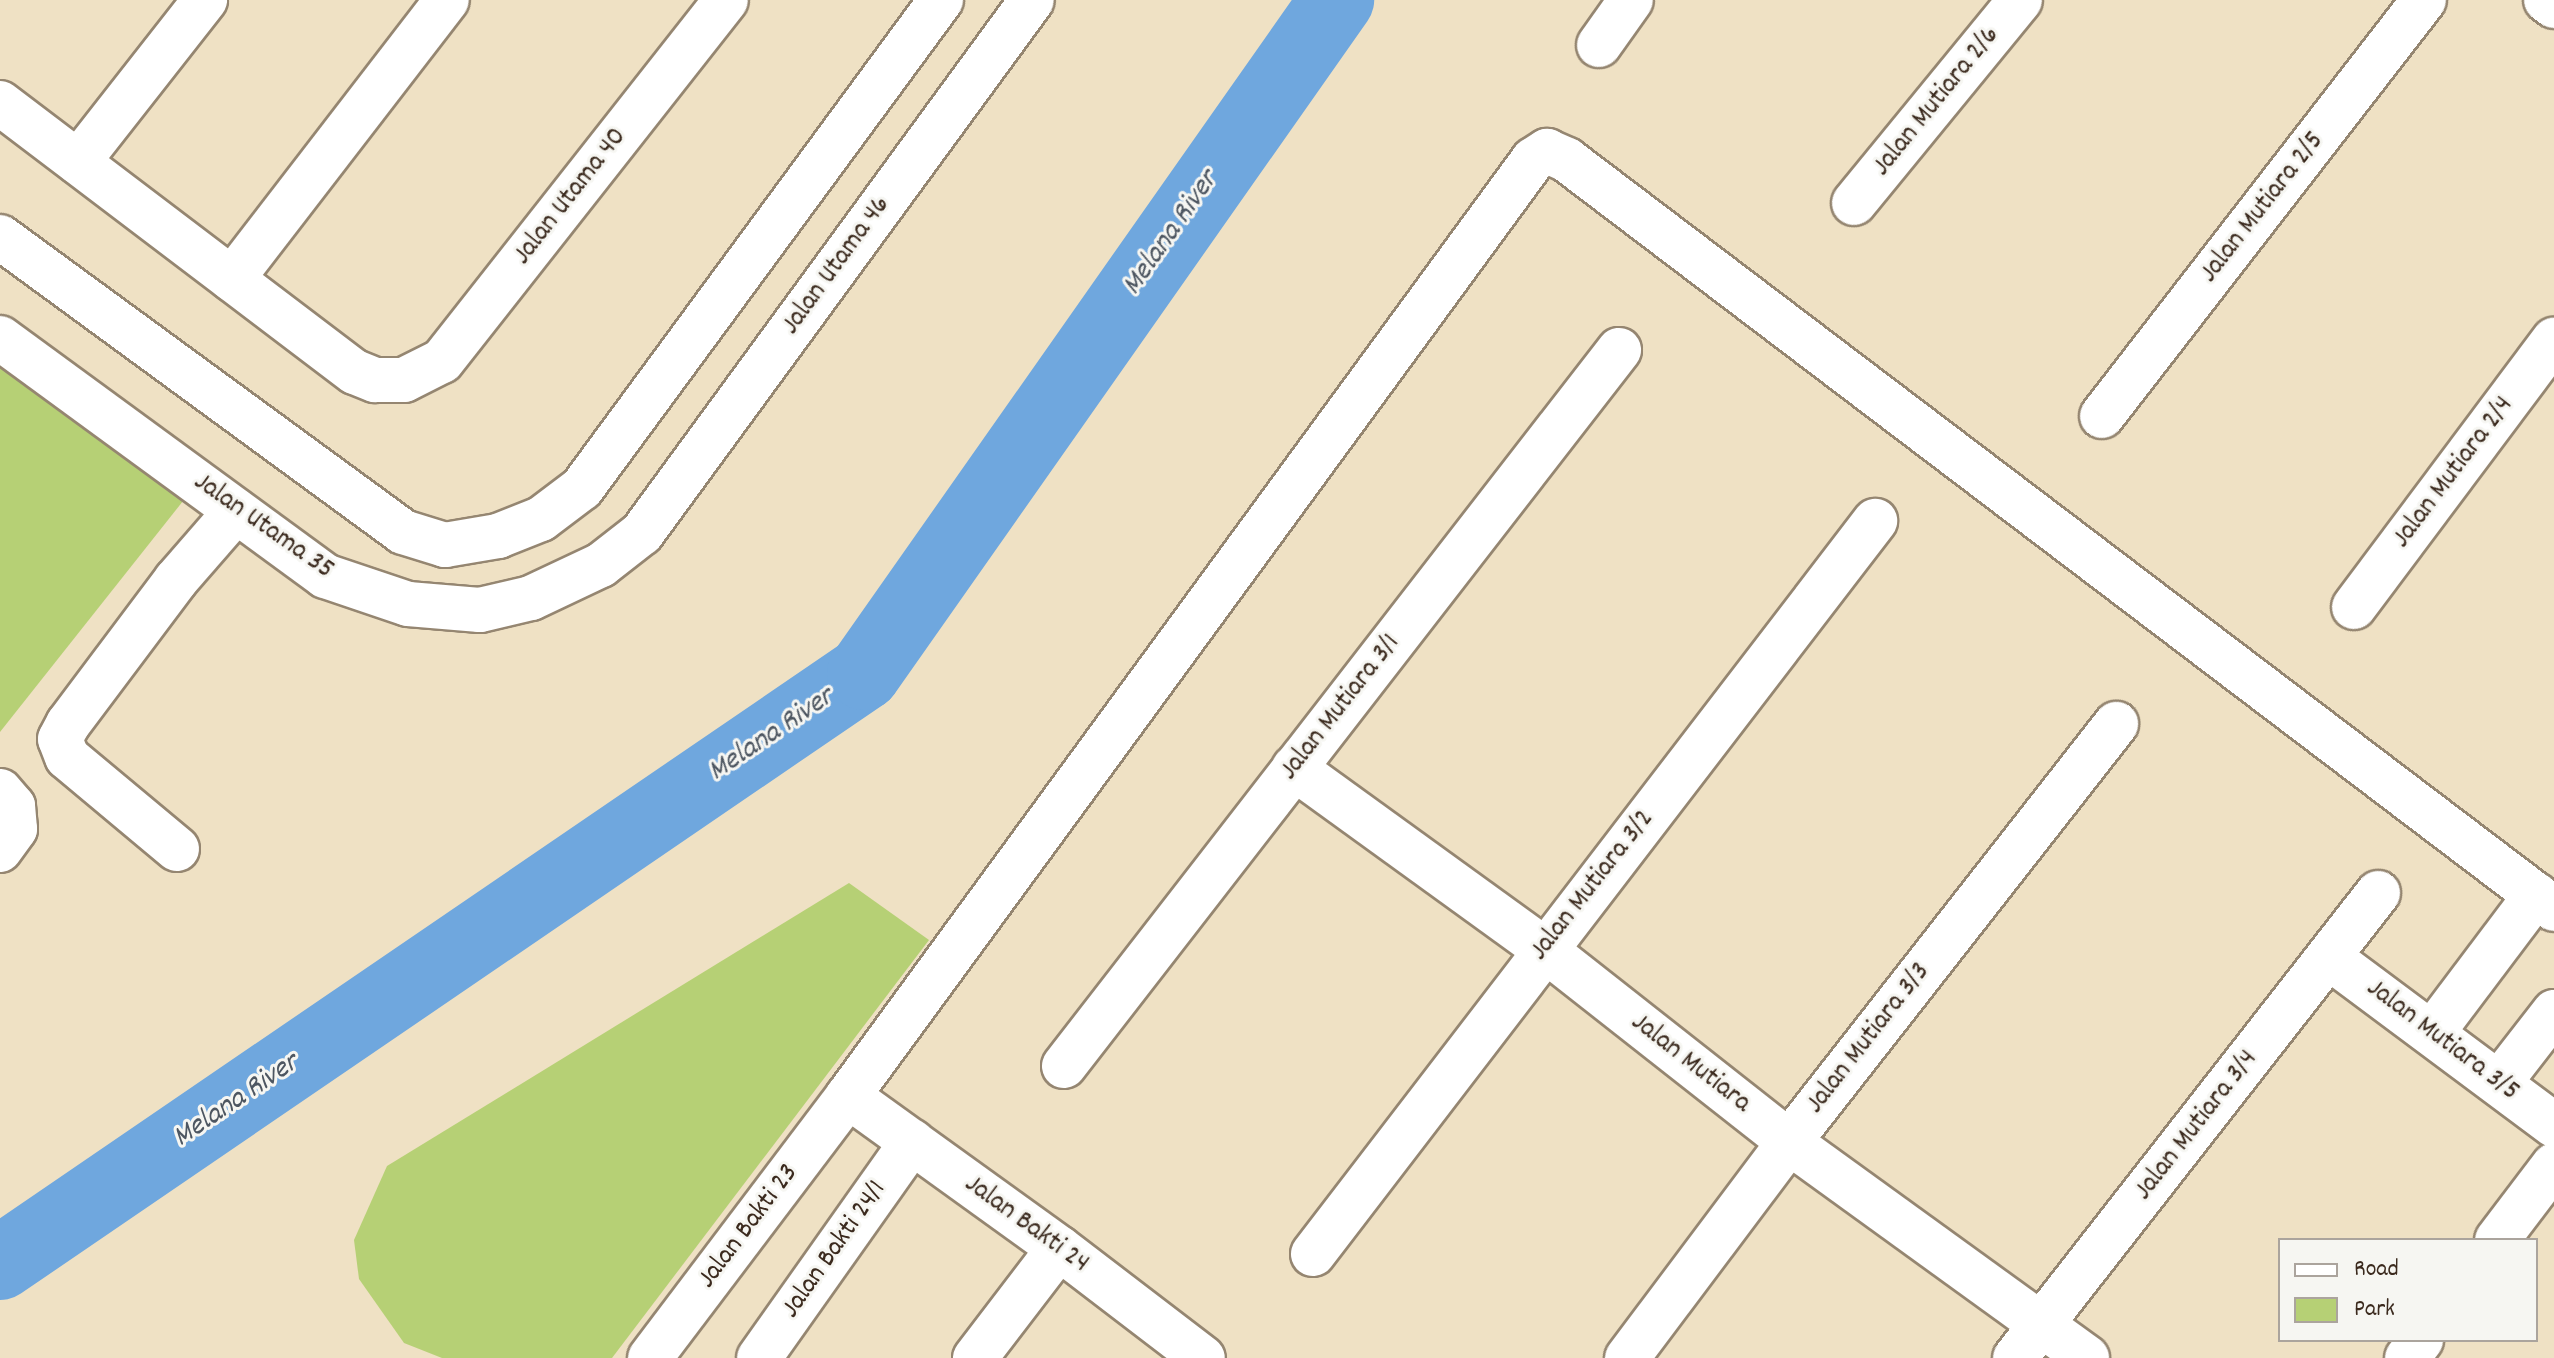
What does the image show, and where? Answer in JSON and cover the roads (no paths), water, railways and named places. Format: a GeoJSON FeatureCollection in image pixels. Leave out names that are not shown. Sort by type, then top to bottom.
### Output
{"type":"FeatureCollection","features":[{"type":"Feature","properties":{"kind":"street"},"geometry":{"type":"LineString","coordinates":[[78,162],[205,0]]}},
{"type":"Feature","properties":{"kind":"street"},"geometry":{"type":"LineString","coordinates":[[0,103],[232,279],[447,0]]}},
{"type":"Feature","properties":{"kind":"street","name":"Jalan Utama 40"},"geometry":{"type":"LineString","coordinates":[[232,279],[355,372],[375,380],[404,380],[442,361],[726,0]]}},
{"type":"Feature","properties":{"kind":"street"},"geometry":{"type":"LineString","coordinates":[[0,237],[403,532],[445,545],[498,536],[541,519],[582,488],[941,0]]}},
{"type":"Feature","properties":{"kind":"street","name":"Jalan Utama 46"},"geometry":{"type":"LineString","coordinates":[[642,533],[1032,0]]}},
{"type":"Feature","properties":{"kind":"street"},"geometry":{"type":"LineString","coordinates":[[1599,45],[1631,0]]}},
{"type":"Feature","properties":{"kind":"street","name":"Jalan Mutiara 2/6"},"geometry":{"type":"LineString","coordinates":[[1854,203],[2020,0]]}},
{"type":"Feature","properties":{"kind":"street","name":"Jalan Mutiara 2/5"},"geometry":{"type":"LineString","coordinates":[[2102,416],[2424,0]]}},
{"type":"Feature","properties":{"kind":"street"},"geometry":{"type":"LineString","coordinates":[[2546,0],[2554,6]]}},
{"type":"Feature","properties":{"kind":"street","name":"Jalan Bakti 23"},"geometry":{"type":"LineString","coordinates":[[650,1358],[848,1096],[1533,160],[1547,151],[1567,160],[2545,902]]}},
{"type":"Feature","properties":{"kind":"street","name":"Jalan Utama 35"},"geometry":{"type":"LineString","coordinates":[[0,338],[325,576],[408,604],[480,610],[531,598],[601,565],[642,533]]}},
{"type":"Feature","properties":{"kind":"street","name":"Jalan Mutiara 2/4"},"geometry":{"type":"LineString","coordinates":[[2354,607],[2554,340]]}},
{"type":"Feature","properties":{"kind":"street","name":"Jalan Mutiara 3/1"},"geometry":{"type":"LineString","coordinates":[[1064,1066],[1619,350]]}},
{"type":"Feature","properties":{"kind":"street"},"geometry":{"type":"LineString","coordinates":[[177,849],[67,757],[60,739],[176,580],[236,511]]}},
{"type":"Feature","properties":{"kind":"street","name":"Jalan Mutiara 3/2"},"geometry":{"type":"LineString","coordinates":[[1313,1254],[1875,521]]}},
{"type":"Feature","properties":{"kind":"street","name":"Jalan Mutiara 3/3"},"geometry":{"type":"LineString","coordinates":[[1627,1358],[1789,1142],[2116,724]]}},
{"type":"Feature","properties":{"kind":"street","name":"Jalan Mutiara"},"geometry":{"type":"LineString","coordinates":[[1294,768],[1544,949],[1789,1142],[2087,1358]]}},
{"type":"Feature","properties":{"kind":"street","name":"Jalan Mutiara 3/4"},"geometry":{"type":"LineString","coordinates":[[2015,1358],[2378,893]]}},
{"type":"Feature","properties":{"kind":"street"},"geometry":{"type":"LineString","coordinates":[[2432,1033],[2545,902]]}},
{"type":"Feature","properties":{"kind":"street","name":"Jalan Mutiara 3/5"},"geometry":{"type":"LineString","coordinates":[[2330,958],[2554,1125]]}},
{"type":"Feature","properties":{"kind":"street"},"geometry":{"type":"LineString","coordinates":[[2499,1083],[2554,1012]]}},
{"type":"Feature","properties":{"kind":"street","name":"Jalan Bakti 24"},"geometry":{"type":"LineString","coordinates":[[848,1096],[1059,1248],[1203,1358]]}},
{"type":"Feature","properties":{"kind":"street","name":"Jalan Bakti 24/1"},"geometry":{"type":"LineString","coordinates":[[759,1358],[912,1142]]}},
{"type":"Feature","properties":{"kind":"street"},"geometry":{"type":"LineString","coordinates":[[2499,1238],[2554,1165]]}},
{"type":"Feature","properties":{"kind":"street"},"geometry":{"type":"LineString","coordinates":[[975,1358],[1059,1248]]}},
{"type":"Feature","properties":{"kind":"street"},"geometry":{"type":"LineString","coordinates":[[2407,1358],[2419,1342]]}},
{"type":"Feature","properties":{"kind":"waterway","name":"Melana River"},"geometry":{"type":"LineString","coordinates":[[0,1263],[864,673],[1337,0]]}}]}
